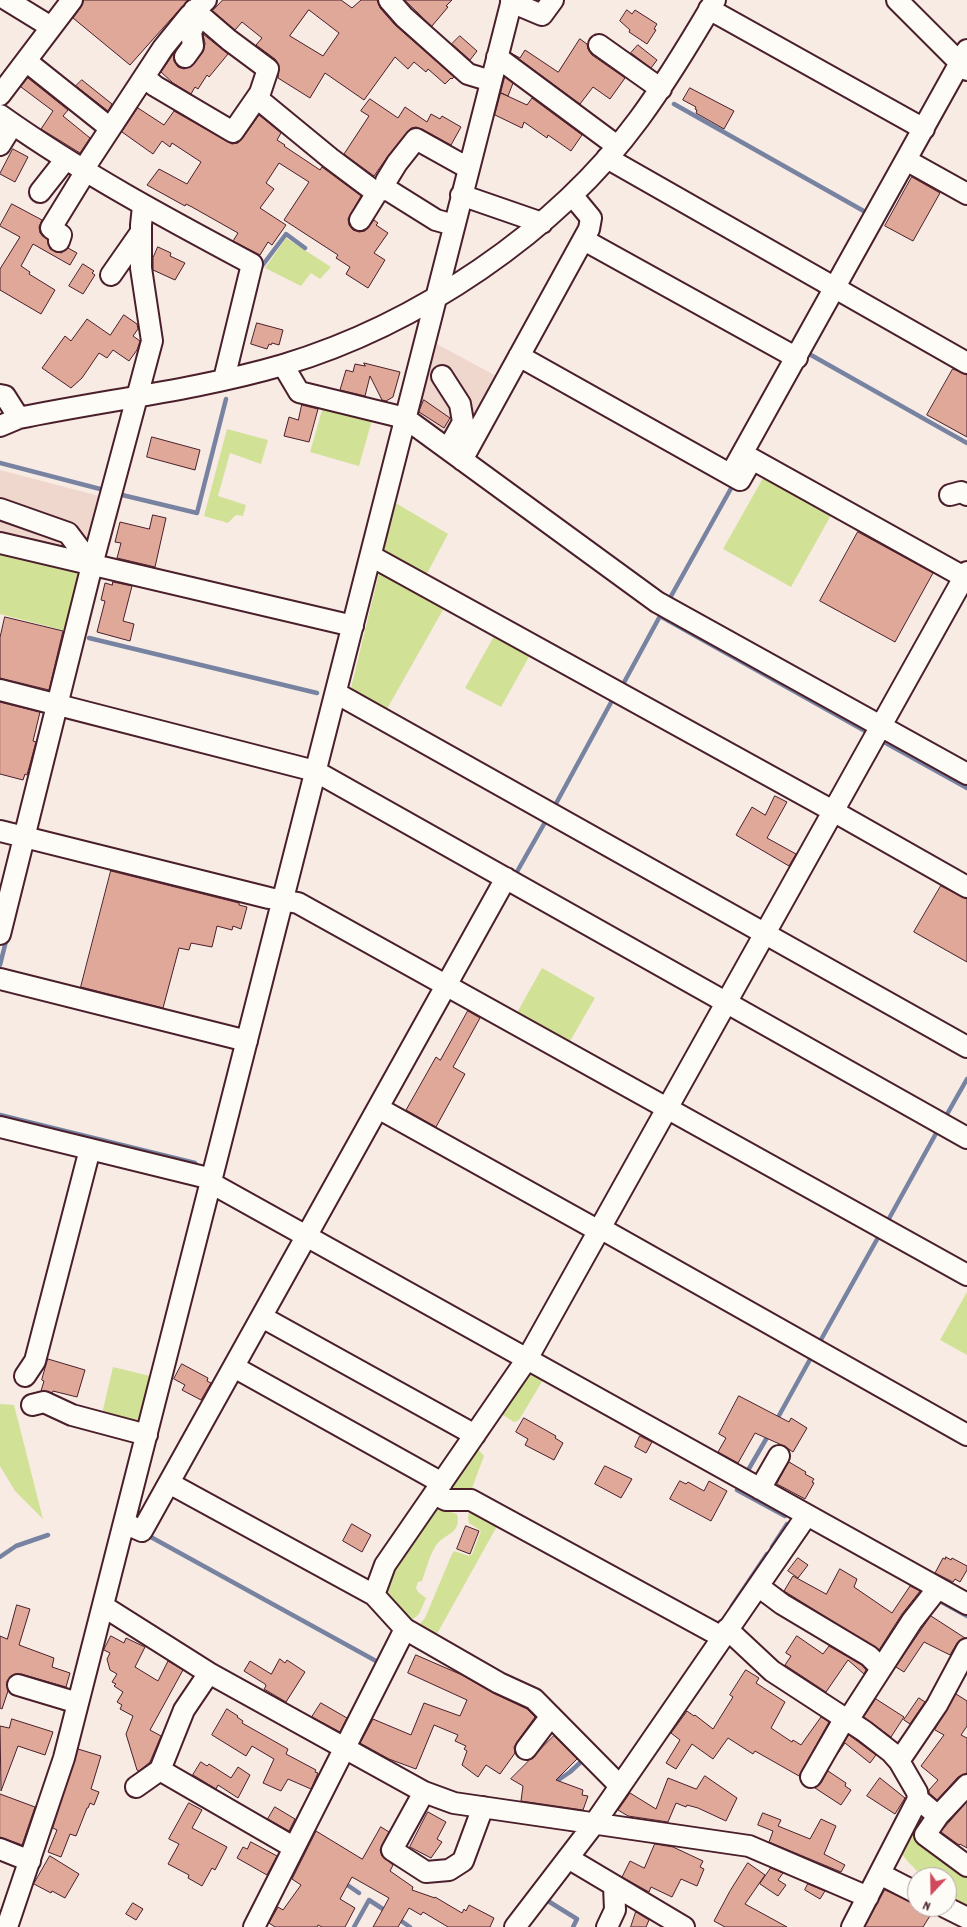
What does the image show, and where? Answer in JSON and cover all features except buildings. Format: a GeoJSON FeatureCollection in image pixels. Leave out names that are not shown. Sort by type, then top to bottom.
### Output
{"type":"FeatureCollection","features":[{"type":"Feature","properties":{"kind":"street"},"geometry":{"type":"LineString","coordinates":[[7,0],[51,27]]}},
{"type":"Feature","properties":{"kind":"street"},"geometry":{"type":"LineString","coordinates":[[0,95],[72,0]]}},
{"type":"Feature","properties":{"kind":"street"},"geometry":{"type":"LineString","coordinates":[[390,0],[404,17],[468,74],[491,81]]}},
{"type":"Feature","properties":{"kind":"street"},"geometry":{"type":"LineString","coordinates":[[7,1927],[64,1758],[512,1],[542,15],[553,0]]}},
{"type":"Feature","properties":{"kind":"street"},"geometry":{"type":"LineString","coordinates":[[731,474],[906,160],[965,61],[897,0]]}},
{"type":"Feature","properties":{"kind":"street"},"geometry":{"type":"LineString","coordinates":[[0,426],[20,418],[224,379],[283,364],[318,353],[378,328],[436,296],[500,256],[542,223],[572,195],[612,152],[661,89],[712,5],[924,129]]}},
{"type":"Feature","properties":{"kind":"street"},"geometry":{"type":"LineString","coordinates":[[185,57],[193,46],[190,32],[198,15]]}},
{"type":"Feature","properties":{"kind":"street"},"geometry":{"type":"LineString","coordinates":[[59,241],[61,235],[51,228],[110,128],[162,48],[198,15]]}},
{"type":"Feature","properties":{"kind":"street"},"geometry":{"type":"LineString","coordinates":[[144,77],[155,86],[233,132],[257,98],[268,69],[198,15]]}},
{"type":"Feature","properties":{"kind":"street"},"geometry":{"type":"LineString","coordinates":[[599,45],[661,89]]}},
{"type":"Feature","properties":{"kind":"street"},"geometry":{"type":"LineString","coordinates":[[497,57],[612,152],[836,288],[967,362]]}},
{"type":"Feature","properties":{"kind":"street"},"geometry":{"type":"LineString","coordinates":[[26,61],[110,128]]}},
{"type":"Feature","properties":{"kind":"street"},"geometry":{"type":"LineString","coordinates":[[257,98],[330,158],[374,191],[382,186]]}},
{"type":"Feature","properties":{"kind":"street"},"geometry":{"type":"LineString","coordinates":[[0,145],[6,120],[84,171],[143,206],[252,264],[224,379]]}},
{"type":"Feature","properties":{"kind":"street"},"geometry":{"type":"LineString","coordinates":[[360,220],[397,163],[416,139],[468,168]]}},
{"type":"Feature","properties":{"kind":"street"},"geometry":{"type":"LineString","coordinates":[[40,192],[66,159]]}},
{"type":"Feature","properties":{"kind":"street"},"geometry":{"type":"LineString","coordinates":[[906,160],[967,194]]}},
{"type":"Feature","properties":{"kind":"street"},"geometry":{"type":"LineString","coordinates":[[382,186],[436,220],[454,225]]}},
{"type":"Feature","properties":{"kind":"street"},"geometry":{"type":"LineString","coordinates":[[461,195],[542,223]]}},
{"type":"Feature","properties":{"kind":"street"},"geometry":{"type":"LineString","coordinates":[[455,454],[519,356],[589,229],[591,218],[572,195]]}},
{"type":"Feature","properties":{"kind":"street"},"geometry":{"type":"LineString","coordinates":[[0,934],[92,565],[152,341],[141,268],[143,206]]}},
{"type":"Feature","properties":{"kind":"street"},"geometry":{"type":"LineString","coordinates":[[111,275],[141,232]]}},
{"type":"Feature","properties":{"kind":"street"},"geometry":{"type":"LineString","coordinates":[[584,240],[797,358]]}},
{"type":"Feature","properties":{"kind":"street"},"geometry":{"type":"LineString","coordinates":[[374,1595],[385,1565],[527,1359],[881,726],[960,601],[966,575],[752,460],[740,480],[519,356]]}},
{"type":"Feature","properties":{"kind":"street"},"geometry":{"type":"LineString","coordinates":[[283,364],[299,392],[405,418],[657,602],[967,774]]}},
{"type":"Feature","properties":{"kind":"street"},"geometry":{"type":"LineString","coordinates":[[442,376],[460,404],[463,422],[455,454]]}},
{"type":"Feature","properties":{"kind":"street"},"geometry":{"type":"LineString","coordinates":[[0,395],[5,396],[20,418]]}},
{"type":"Feature","properties":{"kind":"street"},"geometry":{"type":"LineString","coordinates":[[0,508],[68,533],[92,565]]}},
{"type":"Feature","properties":{"kind":"street"},"geometry":{"type":"LineString","coordinates":[[0,543],[353,626]]}},
{"type":"Feature","properties":{"kind":"street"},"geometry":{"type":"LineString","coordinates":[[370,556],[834,811],[967,887]]}},
{"type":"Feature","properties":{"kind":"street"},"geometry":{"type":"LineString","coordinates":[[0,690],[315,771],[967,1138]]}},
{"type":"Feature","properties":{"kind":"street"},"geometry":{"type":"LineString","coordinates":[[336,693],[967,1047]]}},
{"type":"Feature","properties":{"kind":"street"},"geometry":{"type":"LineString","coordinates":[[0,831],[268,898],[298,903],[967,1275]]}},
{"type":"Feature","properties":{"kind":"street"},"geometry":{"type":"LineString","coordinates":[[124,1523],[142,1531],[506,878]]}},
{"type":"Feature","properties":{"kind":"street"},"geometry":{"type":"LineString","coordinates":[[0,979],[247,1041]]}},
{"type":"Feature","properties":{"kind":"street"},"geometry":{"type":"LineString","coordinates":[[378,1108],[967,1434]]}},
{"type":"Feature","properties":{"kind":"street"},"geometry":{"type":"LineString","coordinates":[[0,1126],[211,1181],[938,1588],[966,1600]]}},
{"type":"Feature","properties":{"kind":"street"},"geometry":{"type":"LineString","coordinates":[[25,1376],[35,1361],[90,1148]]}},
{"type":"Feature","properties":{"kind":"street"},"geometry":{"type":"LineString","coordinates":[[262,1317],[474,1435]]}},
{"type":"Feature","properties":{"kind":"street"},"geometry":{"type":"LineString","coordinates":[[234,1367],[438,1488],[446,1500],[471,1500],[724,1633],[772,1670],[846,1719],[884,1747],[899,1761],[917,1792],[918,1799],[852,1927]]}},
{"type":"Feature","properties":{"kind":"street"},"geometry":{"type":"LineString","coordinates":[[32,1405],[44,1402],[72,1415],[147,1435]]}},
{"type":"Feature","properties":{"kind":"street"},"geometry":{"type":"LineString","coordinates":[[760,1489],[779,1456]]}},
{"type":"Feature","properties":{"kind":"street"},"geometry":{"type":"LineString","coordinates":[[169,1483],[374,1595],[405,1629],[499,1683],[534,1699],[620,1786]]}},
{"type":"Feature","properties":{"kind":"street"},"geometry":{"type":"LineString","coordinates":[[515,1927],[594,1824],[807,1515]]}},
{"type":"Feature","properties":{"kind":"street"},"geometry":{"type":"LineString","coordinates":[[758,1586],[782,1604],[869,1656],[881,1668]]}},
{"type":"Feature","properties":{"kind":"street"},"geometry":{"type":"LineString","coordinates":[[811,1777],[846,1719],[912,1621],[938,1588]]}},
{"type":"Feature","properties":{"kind":"street"},"geometry":{"type":"LineString","coordinates":[[103,1606],[210,1673],[424,1792],[454,1803],[750,1846],[868,1897]]}},
{"type":"Feature","properties":{"kind":"street"},"geometry":{"type":"LineString","coordinates":[[256,1926],[293,1847],[405,1629]]}},
{"type":"Feature","properties":{"kind":"street"},"geometry":{"type":"LineString","coordinates":[[899,1761],[937,1705],[967,1650]]}},
{"type":"Feature","properties":{"kind":"street"},"geometry":{"type":"LineString","coordinates":[[136,1787],[160,1770],[184,1710],[210,1673]]}},
{"type":"Feature","properties":{"kind":"street"},"geometry":{"type":"LineString","coordinates":[[18,1684],[78,1703]]}},
{"type":"Feature","properties":{"kind":"street"},"geometry":{"type":"LineString","coordinates":[[526,1749],[551,1716]]}},
{"type":"Feature","properties":{"kind":"street"},"geometry":{"type":"LineString","coordinates":[[160,1770],[293,1847]]}},
{"type":"Feature","properties":{"kind":"street"},"geometry":{"type":"LineString","coordinates":[[967,1785],[938,1816],[925,1835],[967,1866]]}},
{"type":"Feature","properties":{"kind":"street"},"geometry":{"type":"LineString","coordinates":[[424,1792],[392,1850],[426,1872],[449,1870],[463,1860],[484,1807]]}},
{"type":"Feature","properties":{"kind":"street"},"geometry":{"type":"LineString","coordinates":[[918,1799],[938,1816]]}},
{"type":"Feature","properties":{"kind":"street"},"geometry":{"type":"LineString","coordinates":[[0,1850],[30,1861]]}},
{"type":"Feature","properties":{"kind":"street"},"geometry":{"type":"LineString","coordinates":[[568,1858],[614,1886],[660,1920],[684,1927]]}},
{"type":"Feature","properties":{"kind":"street"},"geometry":{"type":"LineString","coordinates":[[880,1874],[907,1888]]}},
{"type":"Feature","properties":{"kind":"street"},"geometry":{"type":"LineString","coordinates":[[607,1927],[615,1910],[614,1886]]}},
{"type":"Feature","properties":{"kind":"shaded area"},"geometry":{"type":"Polygon","coordinates":[[[435,343],[500,378],[461,447],[418,417],[419,415],[416,412],[435,343]]]}},
{"type":"Feature","properties":{"kind":"shaded area"},"geometry":{"type":"Polygon","coordinates":[[[0,470],[103,497],[89,557],[0,538],[0,470]]]}},
{"type":"Feature","properties":{"kind":"green space"},"geometry":{"type":"Polygon","coordinates":[[[286,238],[331,267],[320,279],[311,273],[301,286],[265,268],[286,238]]]}},
{"type":"Feature","properties":{"kind":"green space"},"geometry":{"type":"Polygon","coordinates":[[[323,407],[372,420],[359,466],[310,452],[323,407]]]}},
{"type":"Feature","properties":{"kind":"green space"},"geometry":{"type":"Polygon","coordinates":[[[227,429],[268,440],[261,464],[230,453],[218,496],[246,505],[243,516],[236,515],[228,523],[204,516],[227,429]]]}},
{"type":"Feature","properties":{"kind":"green space"},"geometry":{"type":"Polygon","coordinates":[[[767,471],[835,508],[791,587],[723,549],[767,471]]]}},
{"type":"Feature","properties":{"kind":"green space"},"geometry":{"type":"Polygon","coordinates":[[[394,502],[448,534],[423,581],[380,555],[394,502]]]}},
{"type":"Feature","properties":{"kind":"green space"},"geometry":{"type":"Polygon","coordinates":[[[0,546],[83,566],[70,632],[0,614],[0,546]]]}},
{"type":"Feature","properties":{"kind":"green space"},"geometry":{"type":"Polygon","coordinates":[[[380,569],[448,601],[383,716],[349,696],[380,569]]]}},
{"type":"Feature","properties":{"kind":"green space"},"geometry":{"type":"Polygon","coordinates":[[[498,629],[534,648],[501,707],[465,688],[498,629]]]}},
{"type":"Feature","properties":{"kind":"green space"},"geometry":{"type":"Polygon","coordinates":[[[542,968],[595,998],[566,1048],[514,1018],[542,968]]]}},
{"type":"Feature","properties":{"kind":"green space"},"geometry":{"type":"Polygon","coordinates":[[[967,1292],[967,1355],[940,1340],[967,1292]]]}},
{"type":"Feature","properties":{"kind":"green space"},"geometry":{"type":"Polygon","coordinates":[[[113,1367],[150,1376],[139,1421],[130,1425],[101,1418],[113,1367]]]}},
{"type":"Feature","properties":{"kind":"green space"},"geometry":{"type":"Polygon","coordinates":[[[533,1374],[543,1380],[519,1420],[514,1422],[501,1414],[500,1410],[524,1376],[533,1374]]]}},
{"type":"Feature","properties":{"kind":"green space"},"geometry":{"type":"Polygon","coordinates":[[[0,1404],[14,1405],[43,1519],[15,1491],[0,1466],[0,1404]]]}},
{"type":"Feature","properties":{"kind":"green space"},"geometry":{"type":"Polygon","coordinates":[[[473,1448],[478,1449],[484,1456],[469,1496],[444,1491],[473,1448]]]}},
{"type":"Feature","properties":{"kind":"green space"},"geometry":{"type":"Polygon","coordinates":[[[471,1506],[501,1519],[433,1641],[416,1628],[425,1618],[454,1551],[469,1556],[472,1554],[481,1531],[469,1523],[468,1517],[471,1506]]]}},
{"type":"Feature","properties":{"kind":"green space"},"geometry":{"type":"Polygon","coordinates":[[[440,1509],[457,1514],[457,1526],[438,1542],[433,1551],[422,1581],[418,1582],[416,1588],[426,1598],[418,1615],[408,1620],[381,1593],[391,1569],[429,1513],[440,1509]]]}},
{"type":"Feature","properties":{"kind":"green space"},"geometry":{"type":"Polygon","coordinates":[[[912,1834],[918,1836],[967,1871],[967,1906],[965,1909],[957,1906],[957,1867],[913,1867],[904,1857],[900,1849],[903,1840],[912,1834]]]}},
{"type":"Feature","properties":{"kind":"waterway"},"geometry":{"type":"LineString","coordinates":[[674,104],[869,214]]}},
{"type":"Feature","properties":{"kind":"waterway"},"geometry":{"type":"LineString","coordinates":[[259,270],[286,234],[305,248]]}},
{"type":"Feature","properties":{"kind":"waterway"},"geometry":{"type":"LineString","coordinates":[[811,355],[967,443]]}},
{"type":"Feature","properties":{"kind":"waterway"},"geometry":{"type":"LineString","coordinates":[[118,494],[197,513],[226,399]]}},
{"type":"Feature","properties":{"kind":"waterway"},"geometry":{"type":"LineString","coordinates":[[0,463],[104,490]]}},
{"type":"Feature","properties":{"kind":"waterway"},"geometry":{"type":"LineString","coordinates":[[670,598],[734,483]]}},
{"type":"Feature","properties":{"kind":"waterway"},"geometry":{"type":"LineString","coordinates":[[621,688],[660,616],[865,731]]}},
{"type":"Feature","properties":{"kind":"waterway"},"geometry":{"type":"LineString","coordinates":[[89,638],[317,693]]}},
{"type":"Feature","properties":{"kind":"waterway"},"geometry":{"type":"LineString","coordinates":[[553,809],[614,697]]}},
{"type":"Feature","properties":{"kind":"waterway"},"geometry":{"type":"LineString","coordinates":[[884,742],[967,788]]}},
{"type":"Feature","properties":{"kind":"waterway"},"geometry":{"type":"LineString","coordinates":[[514,877],[548,817]]}},
{"type":"Feature","properties":{"kind":"waterway"},"geometry":{"type":"LineString","coordinates":[[0,965],[7,937]]}},
{"type":"Feature","properties":{"kind":"waterway"},"geometry":{"type":"LineString","coordinates":[[946,1116],[967,1079]]}},
{"type":"Feature","properties":{"kind":"waterway"},"geometry":{"type":"LineString","coordinates":[[0,1115],[195,1163]]}},
{"type":"Feature","properties":{"kind":"waterway"},"geometry":{"type":"LineString","coordinates":[[886,1224],[939,1128]]}},
{"type":"Feature","properties":{"kind":"waterway"},"geometry":{"type":"LineString","coordinates":[[818,1345],[880,1234]]}},
{"type":"Feature","properties":{"kind":"waterway"},"geometry":{"type":"LineString","coordinates":[[776,1421],[813,1354]]}},
{"type":"Feature","properties":{"kind":"waterway"},"geometry":{"type":"LineString","coordinates":[[747,1472],[769,1434]]}},
{"type":"Feature","properties":{"kind":"waterway"},"geometry":{"type":"LineString","coordinates":[[739,1487],[737,1490],[785,1516]]}},
{"type":"Feature","properties":{"kind":"waterway"},"geometry":{"type":"LineString","coordinates":[[772,1547],[787,1524]]}},
{"type":"Feature","properties":{"kind":"waterway"},"geometry":{"type":"LineString","coordinates":[[150,1532],[149,1536],[376,1661]]}},
{"type":"Feature","properties":{"kind":"waterway"},"geometry":{"type":"LineString","coordinates":[[0,1557],[16,1546],[48,1535]]}},
{"type":"Feature","properties":{"kind":"waterway"},"geometry":{"type":"LineString","coordinates":[[732,1606],[767,1554]]}},
{"type":"Feature","properties":{"kind":"waterway"},"geometry":{"type":"LineString","coordinates":[[938,1600],[967,1616]]}},
{"type":"Feature","properties":{"kind":"waterway"},"geometry":{"type":"LineString","coordinates":[[554,1783],[585,1760]]}},
{"type":"Feature","properties":{"kind":"waterway"},"geometry":{"type":"LineString","coordinates":[[343,1882],[359,1893]]}},
{"type":"Feature","properties":{"kind":"waterway"},"geometry":{"type":"LineString","coordinates":[[354,1927],[369,1900],[386,1911]]}},
{"type":"Feature","properties":{"kind":"waterway"},"geometry":{"type":"LineString","coordinates":[[548,1901],[577,1919],[573,1927]]}},
{"type":"Feature","properties":{"kind":"waterway"},"geometry":{"type":"LineString","coordinates":[[397,1918],[410,1927]]}}]}
